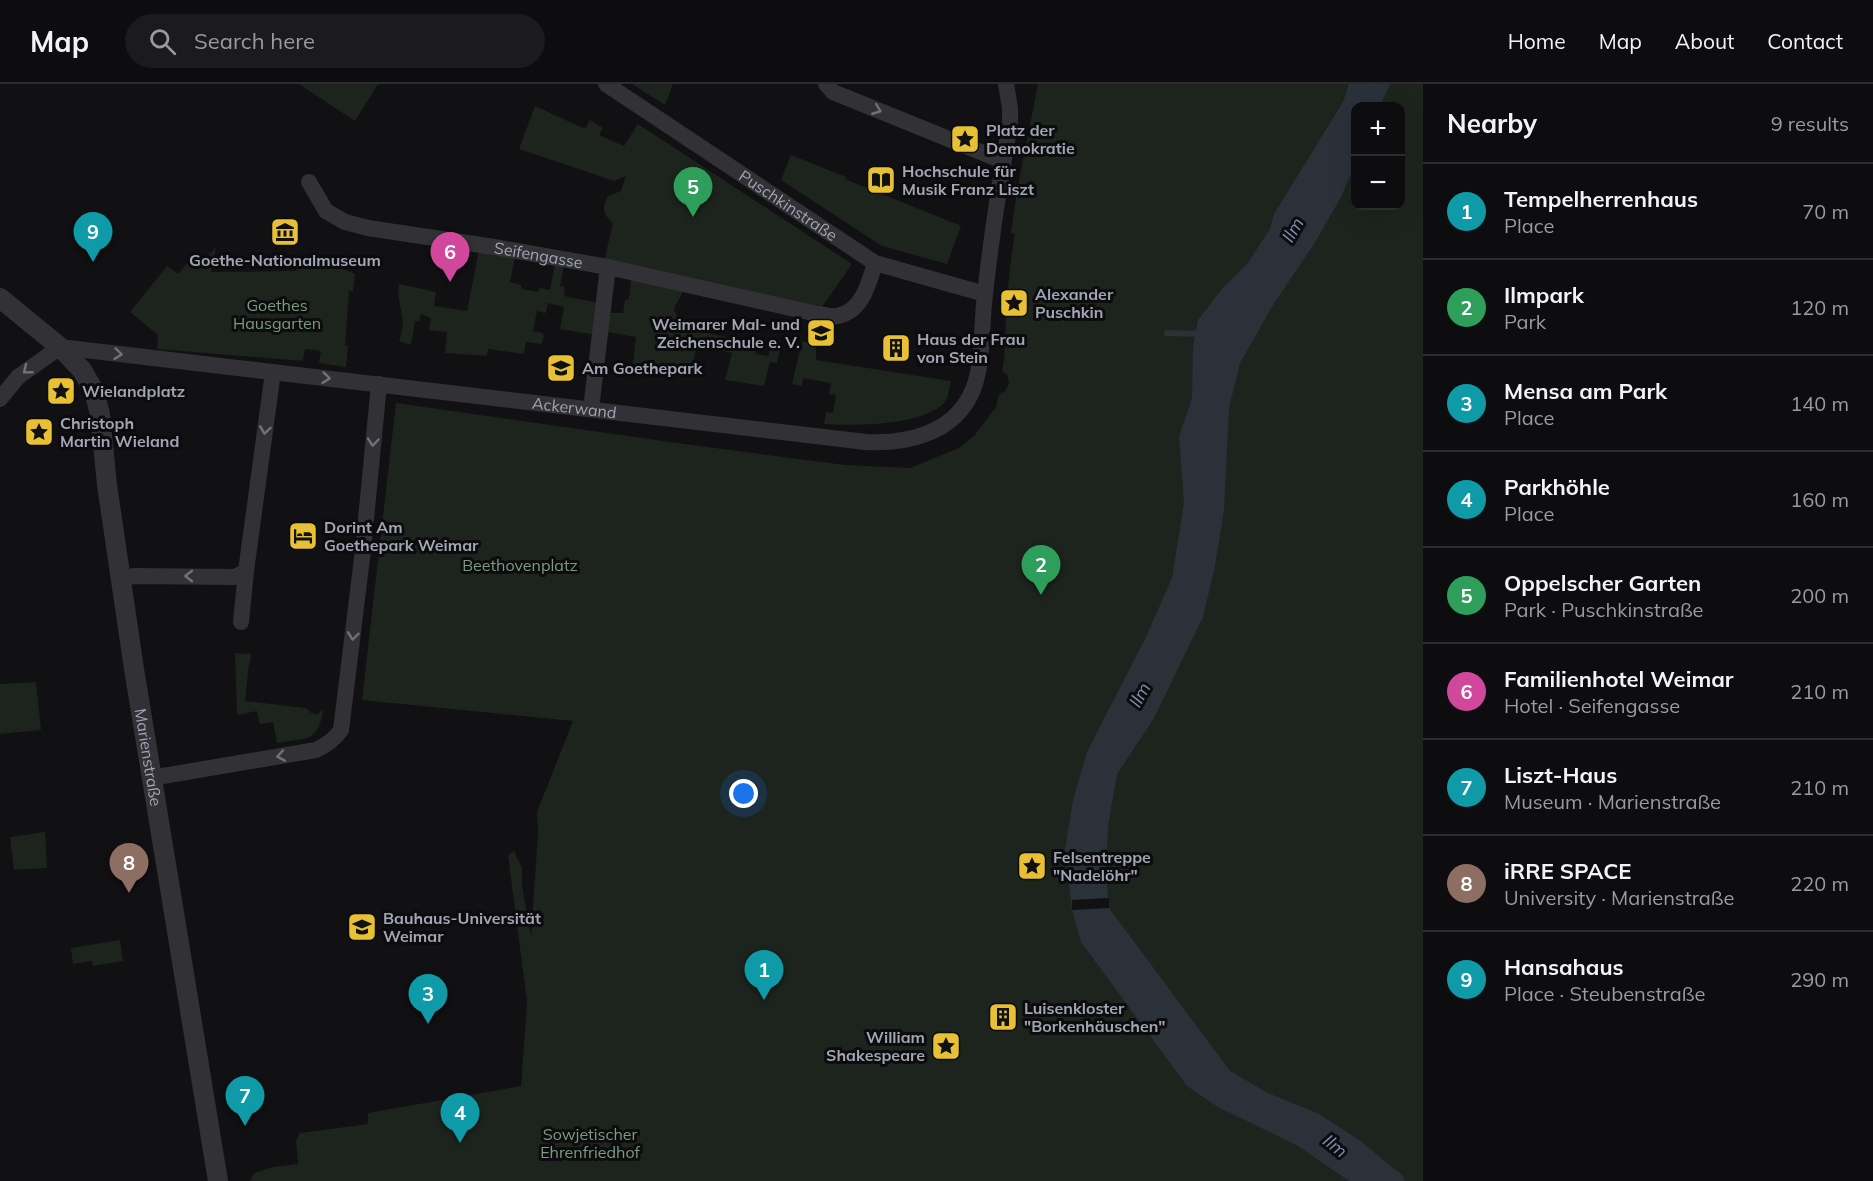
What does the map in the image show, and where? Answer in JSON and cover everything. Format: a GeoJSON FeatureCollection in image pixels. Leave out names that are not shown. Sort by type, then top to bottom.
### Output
{"type":"FeatureCollection","features":[{"type":"Feature","properties":{"kind":"street","name":"Puschkinstraße"},"geometry":{"type":"LineString","coordinates":[[606,84],[875,263],[985,294]]}},
{"type":"Feature","properties":{"kind":"street"},"geometry":{"type":"LineString","coordinates":[[826,84],[833,92],[1003,161]]}},
{"type":"Feature","properties":{"kind":"street"},"geometry":{"type":"LineString","coordinates":[[985,294],[1010,124],[1006,84]]}},
{"type":"Feature","properties":{"kind":"street","name":"Seifengasse"},"geometry":{"type":"LineString","coordinates":[[309,182],[326,211],[345,222],[368,228],[608,267],[817,314],[837,316],[857,305],[868,287],[875,263]]}},
{"type":"Feature","properties":{"kind":"street"},"geometry":{"type":"LineString","coordinates":[[591,409],[608,267]]}},
{"type":"Feature","properties":{"kind":"street","name":"Ackerwand"},"geometry":{"type":"LineString","coordinates":[[60,346],[883,443],[909,440],[947,423],[971,394],[977,374],[985,294]]}},
{"type":"Feature","properties":{"kind":"street","name":"Marienstraße"},"geometry":{"type":"LineString","coordinates":[[0,298],[60,346],[82,370],[94,391],[100,414],[107,484],[151,778],[218,1179]]}},
{"type":"Feature","properties":{"kind":"street"},"geometry":{"type":"LineString","coordinates":[[0,399],[18,377],[60,346]]}},
{"type":"Feature","properties":{"kind":"street"},"geometry":{"type":"LineString","coordinates":[[241,621],[273,372]]}},
{"type":"Feature","properties":{"kind":"street"},"geometry":{"type":"LineString","coordinates":[[151,778],[315,750],[327,746],[341,729],[363,550],[379,384]]}},
{"type":"Feature","properties":{"kind":"street"},"geometry":{"type":"LineString","coordinates":[[121,578],[135,576],[235,577],[246,570]]}},
{"type":"Feature","properties":{"kind":"green space"},"geometry":{"type":"Polygon","coordinates":[[[299,84],[378,84],[355,121],[299,84]]]}},
{"type":"Feature","properties":{"kind":"green space"},"geometry":{"type":"Polygon","coordinates":[[[632,84],[673,84],[665,105],[632,84]]]}},
{"type":"Feature","properties":{"kind":"green space"},"geometry":{"type":"Polygon","coordinates":[[[1038,84],[1423,84],[1423,1181],[250,1181],[254,1173],[273,1167],[298,1164],[296,1141],[300,1133],[368,1124],[368,1113],[521,1086],[527,1002],[508,855],[514,851],[522,868],[522,886],[531,936],[538,833],[537,812],[573,721],[362,700],[396,403],[845,465],[910,468],[959,448],[975,435],[996,407],[999,394],[1005,391],[1009,384],[1007,375],[1002,371],[1008,285],[1015,234],[1011,233],[1038,84]]]}},
{"type":"Feature","properties":{"kind":"green space"},"geometry":{"type":"Polygon","coordinates":[[[535,106],[585,129],[590,120],[603,128],[599,135],[624,146],[638,124],[852,264],[820,310],[604,261],[613,223],[605,213],[605,204],[608,196],[621,191],[626,176],[614,181],[519,149],[535,106]]]}},
{"type":"Feature","properties":{"kind":"green space"},"geometry":{"type":"Polygon","coordinates":[[[791,155],[961,226],[947,264],[882,246],[781,180],[791,155]]]}},
{"type":"Feature","properties":{"kind":"green space","name":"Goethes Hausgarten"},"geometry":{"type":"Polygon","coordinates":[[[216,247],[211,272],[296,271],[297,264],[318,263],[317,258],[355,274],[353,291],[349,291],[345,345],[348,346],[346,367],[319,363],[321,351],[305,349],[303,361],[157,349],[158,335],[130,312],[167,266],[178,274],[190,260],[200,266],[216,247]]]}},
{"type":"Feature","properties":{"kind":"green space"},"geometry":{"type":"Polygon","coordinates":[[[479,250],[515,257],[510,282],[521,285],[522,289],[538,292],[540,288],[550,290],[555,264],[564,266],[560,286],[565,287],[564,296],[599,303],[596,335],[560,329],[564,307],[548,303],[546,313],[537,311],[533,331],[543,333],[541,344],[526,342],[524,354],[488,349],[487,356],[445,353],[447,332],[429,330],[431,318],[421,314],[419,321],[415,321],[411,345],[399,341],[403,324],[399,284],[436,292],[434,306],[467,311],[479,250]]]}},
{"type":"Feature","properties":{"kind":"green space"},"geometry":{"type":"Polygon","coordinates":[[[631,279],[683,290],[674,310],[677,315],[676,326],[757,344],[755,354],[768,356],[771,347],[780,349],[777,363],[770,362],[764,386],[725,380],[732,353],[698,344],[690,371],[633,364],[636,337],[607,332],[609,313],[623,313],[625,300],[629,299],[631,279]]]}},
{"type":"Feature","properties":{"kind":"green space"},"geometry":{"type":"Polygon","coordinates":[[[802,341],[816,345],[816,360],[951,381],[947,398],[934,411],[904,420],[853,425],[824,424],[826,412],[833,413],[836,395],[829,394],[831,383],[803,378],[802,386],[792,384],[802,341]]]}},
{"type":"Feature","properties":{"kind":"green space"},"geometry":{"type":"Polygon","coordinates":[[[235,653],[251,654],[245,701],[306,708],[311,713],[318,714],[323,709],[318,728],[314,733],[303,739],[277,743],[273,722],[260,724],[257,711],[237,715],[235,653]]]}},
{"type":"Feature","properties":{"kind":"green space"},"geometry":{"type":"Polygon","coordinates":[[[36,682],[41,730],[0,734],[0,684],[36,682]]]}},
{"type":"Feature","properties":{"kind":"green space"},"geometry":{"type":"Polygon","coordinates":[[[45,832],[47,868],[14,870],[10,837],[45,832]]]}},
{"type":"Feature","properties":{"kind":"green space"},"geometry":{"type":"Polygon","coordinates":[[[120,940],[123,961],[93,966],[92,961],[73,964],[71,948],[120,940]]]}},
{"type":"Feature","properties":{"kind":"water","name":"Ilm"},"geometry":{"type":"Polygon","coordinates":[[[1349,84],[1390,84],[1382,102],[1351,102],[1351,173],[1341,197],[1314,244],[1273,305],[1240,363],[1229,408],[1224,510],[1215,566],[1203,617],[1153,720],[1117,774],[1108,826],[1106,872],[1109,908],[1230,1071],[1268,1093],[1319,1114],[1359,1140],[1402,1175],[1405,1181],[1349,1181],[1298,1146],[1218,1107],[1187,1086],[1081,942],[1072,910],[1065,850],[1073,800],[1087,752],[1146,637],[1172,578],[1184,503],[1179,436],[1192,399],[1193,346],[1198,320],[1221,290],[1247,264],[1270,229],[1274,214],[1343,102],[1349,84]]]}},
{"type":"Feature","properties":{"kind":"pier"},"geometry":{"type":"Polygon","coordinates":[[[1109,898],[1109,908],[1072,910],[1072,900],[1109,898]]]}},
{"type":"Feature","properties":{"kind":"waterway"},"geometry":{"type":"LineString","coordinates":[[1167,333],[1202,334]]}},
{"type":"Feature","properties":{"kind":"place","name":"Platz der Demokratie"},"geometry":{"type":"Point","coordinates":[965,139]}},
{"type":"Feature","properties":{"kind":"place","name":"Hochschule für Musik Franz Liszt"},"geometry":{"type":"Point","coordinates":[881,180]}},
{"type":"Feature","properties":{"kind":"place","name":"Oppelscher Garten"},"geometry":{"type":"Point","coordinates":[693,217]}},
{"type":"Feature","properties":{"kind":"place","name":"Goethe-Nationalmuseum"},"geometry":{"type":"Point","coordinates":[285,232]}},
{"type":"Feature","properties":{"kind":"place","name":"Hansahaus"},"geometry":{"type":"Point","coordinates":[93,262]}},
{"type":"Feature","properties":{"kind":"place","name":"Familienhotel Weimar"},"geometry":{"type":"Point","coordinates":[450,282]}},
{"type":"Feature","properties":{"kind":"place","name":"Alexander Puschkin"},"geometry":{"type":"Point","coordinates":[1014,303]}},
{"type":"Feature","properties":{"kind":"place","name":"Weimarer Mal- und Zeichenschule e. V."},"geometry":{"type":"Point","coordinates":[821,333]}},
{"type":"Feature","properties":{"kind":"place","name":"Haus der Frau von Stein"},"geometry":{"type":"Point","coordinates":[896,348]}},
{"type":"Feature","properties":{"kind":"place","name":"Am Goethepark"},"geometry":{"type":"Point","coordinates":[561,368]}},
{"type":"Feature","properties":{"kind":"place","name":"Wielandplatz"},"geometry":{"type":"Point","coordinates":[61,391]}},
{"type":"Feature","properties":{"kind":"place","name":"Christoph Martin Wieland"},"geometry":{"type":"Point","coordinates":[39,432]}},
{"type":"Feature","properties":{"kind":"place","name":"Dorint Am Goethepark Weimar"},"geometry":{"type":"Point","coordinates":[303,536]}},
{"type":"Feature","properties":{"kind":"place","name":"Ilmpark"},"geometry":{"type":"Point","coordinates":[1041,595]}},
{"type":"Feature","properties":{"kind":"place","name":"Felsentreppe \"Nadelöhr\""},"geometry":{"type":"Point","coordinates":[1032,866]}},
{"type":"Feature","properties":{"kind":"place","name":"iRRE SPACE"},"geometry":{"type":"Point","coordinates":[129,893]}},
{"type":"Feature","properties":{"kind":"place","name":"Bauhaus-Universität Weimar"},"geometry":{"type":"Point","coordinates":[362,927]}},
{"type":"Feature","properties":{"kind":"place","name":"Tempelherrenhaus"},"geometry":{"type":"Point","coordinates":[764,1000]}},
{"type":"Feature","properties":{"kind":"place","name":"Luisenkloster \"Borkenhäuschen\""},"geometry":{"type":"Point","coordinates":[1003,1017]}},
{"type":"Feature","properties":{"kind":"place","name":"Mensa am Park"},"geometry":{"type":"Point","coordinates":[428,1024]}},
{"type":"Feature","properties":{"kind":"place","name":"William Shakespeare"},"geometry":{"type":"Point","coordinates":[946,1046]}},
{"type":"Feature","properties":{"kind":"place","name":"Liszt-Haus"},"geometry":{"type":"Point","coordinates":[245,1126]}},
{"type":"Feature","properties":{"kind":"place","name":"Parkhöhle"},"geometry":{"type":"Point","coordinates":[460,1143]}},
{"type":"Feature","properties":{"kind":"park label","name":"Beethovenplatz"},"geometry":{"type":"Point","coordinates":[520,565]}},
{"type":"Feature","properties":{"kind":"park label","name":"Sowjetischer Ehrenfriedhof"},"geometry":{"type":"Point","coordinates":[590,1143]}}]}
